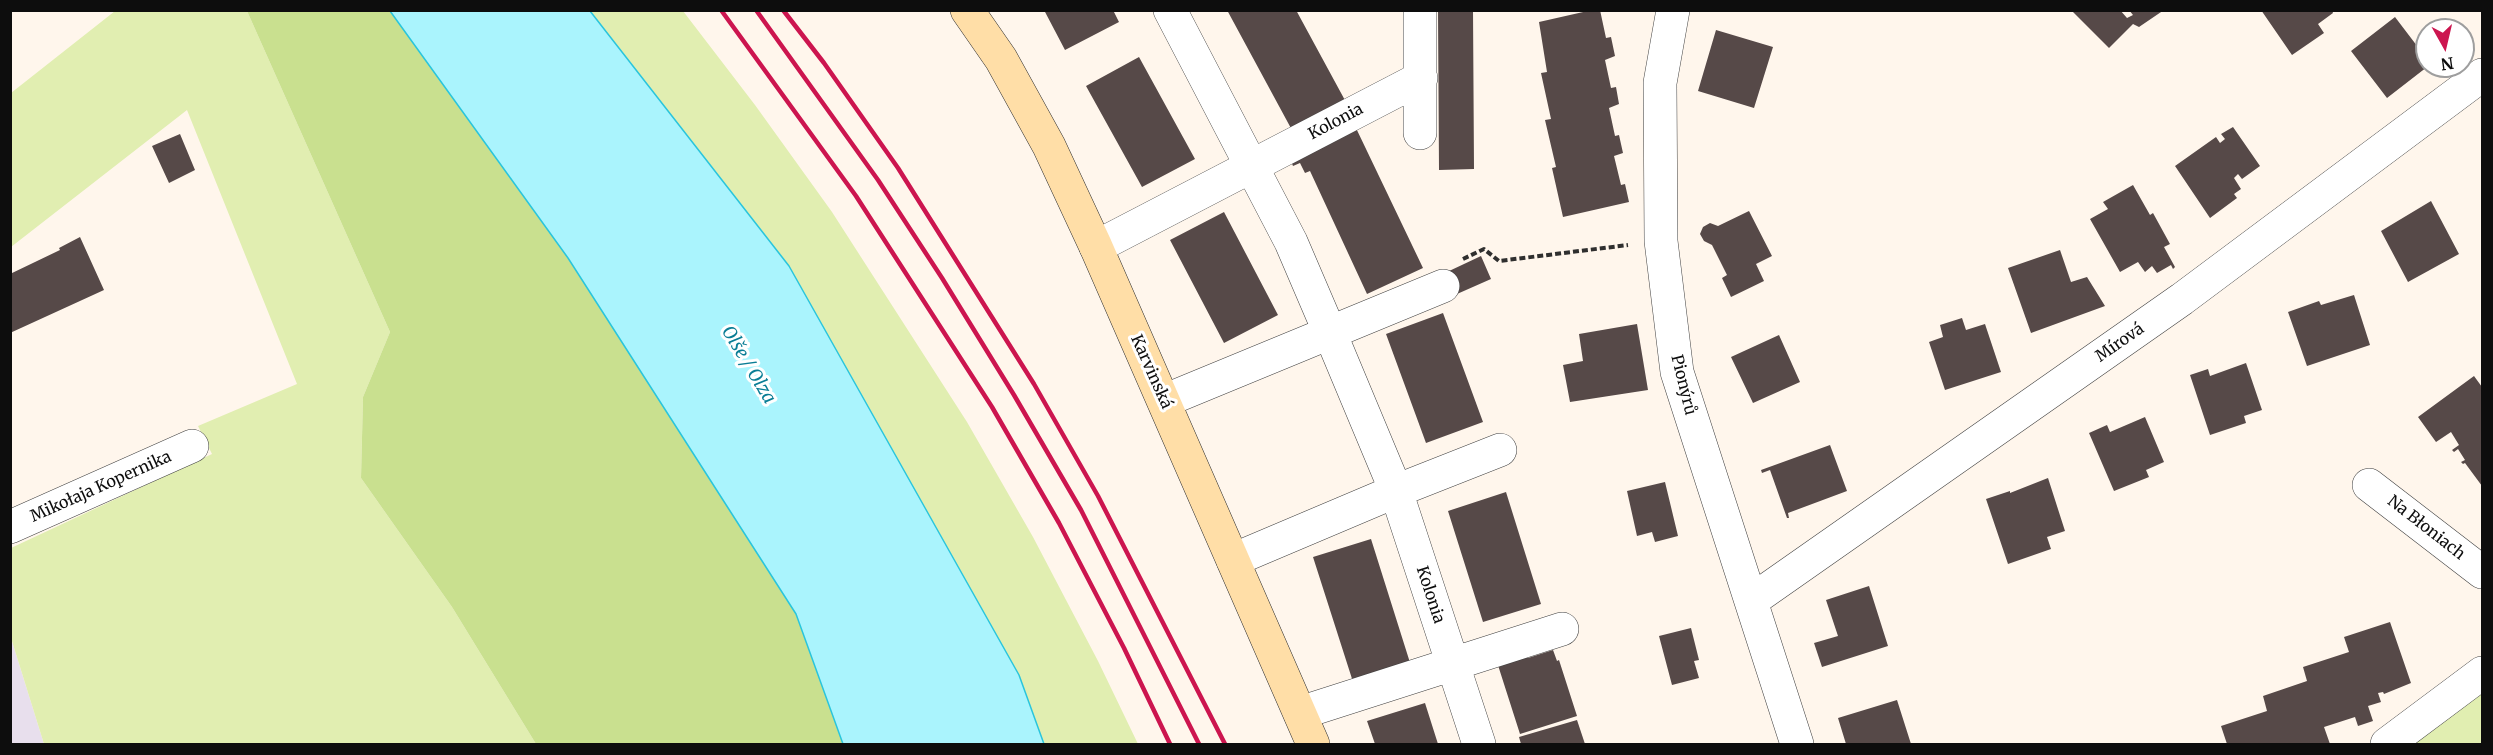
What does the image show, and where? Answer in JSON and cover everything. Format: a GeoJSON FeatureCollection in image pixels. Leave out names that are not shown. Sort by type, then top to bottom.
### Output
{"type":"FeatureCollection","features":[{"type":"Feature","properties":{"kind":"main road","name":"Karvinská"},"geometry":{"type":"LineString","coordinates":[[967,10],[1001,59],[1049,146],[1164,401],[1313,744]]}},
{"type":"Feature","properties":{"kind":"street","name":"Kolonia"},"geometry":{"type":"LineString","coordinates":[[1170,10],[1291,242],[1330,333],[1396,491],[1479,744]]}},
{"type":"Feature","properties":{"kind":"street","name":"Pionýrů"},"geometry":{"type":"LineString","coordinates":[[1673,10],[1660,83],[1662,242],[1677,372],[1797,744]]}},
{"type":"Feature","properties":{"kind":"street"},"geometry":{"type":"LineString","coordinates":[[1411,15],[1421,78],[1420,133]]}},
{"type":"Feature","properties":{"kind":"street","name":"Mírová"},"geometry":{"type":"LineString","coordinates":[[1751,601],[2182,299],[2482,75]]}},
{"type":"Feature","properties":{"kind":"street","name":"Kolonia"},"geometry":{"type":"LineString","coordinates":[[1096,247],[1421,78]]}},
{"type":"Feature","properties":{"kind":"street"},"geometry":{"type":"LineString","coordinates":[[1164,401],[1431,291]]}},
{"type":"Feature","properties":{"kind":"street","name":"Mikołaja Kopernika"},"geometry":{"type":"LineString","coordinates":[[10,527],[192,446]]}},
{"type":"Feature","properties":{"kind":"street"},"geometry":{"type":"LineString","coordinates":[[1233,560],[1500,450]]}},
{"type":"Feature","properties":{"kind":"street","name":"Na Błoniach"},"geometry":{"type":"LineString","coordinates":[[2369,485],[2482,572]]}},
{"type":"Feature","properties":{"kind":"street"},"geometry":{"type":"LineString","coordinates":[[1300,713],[1562,629]]}},
{"type":"Feature","properties":{"kind":"street"},"geometry":{"type":"LineString","coordinates":[[2387,744],[2482,673]]}},
{"type":"Feature","properties":{"kind":"path"},"geometry":{"type":"LineString","coordinates":[[1431,291],[1442,269],[1484,249],[1499,261],[1662,242]]}},
{"type":"Feature","properties":{"kind":"shaded area"},"geometry":{"type":"Polygon","coordinates":[[[11,638],[44,744],[11,744],[11,638]]]}},
{"type":"Feature","properties":{"kind":"green space"},"geometry":{"type":"Polygon","coordinates":[[[115,11],[247,11],[390,332],[363,397],[361,478],[452,607],[536,744],[44,744],[11,638],[11,548],[212,454],[198,426],[297,384],[187,110],[11,247],[11,93],[115,11]]]}},
{"type":"Feature","properties":{"kind":"green space"},"geometry":{"type":"Polygon","coordinates":[[[247,11],[390,11],[568,258],[796,614],[843,744],[536,744],[452,607],[361,478],[363,397],[390,332],[247,11]]]}},
{"type":"Feature","properties":{"kind":"green space"},"geometry":{"type":"Polygon","coordinates":[[[590,11],[683,11],[755,105],[832,212],[967,422],[1033,537],[1098,661],[1138,744],[1044,744],[1019,675],[789,266],[590,11]]]}},
{"type":"Feature","properties":{"kind":"green space"},"geometry":{"type":"Polygon","coordinates":[[[2482,692],[2482,744],[2414,744],[2482,692]]]}},
{"type":"Feature","properties":{"kind":"water","name":"Olše / Olza"},"geometry":{"type":"Polygon","coordinates":[[[390,11],[590,11],[789,266],[1019,675],[1044,744],[843,744],[796,614],[568,258],[390,11]]]}},
{"type":"Feature","properties":{"kind":"building"},"geometry":{"type":"Polygon","coordinates":[[[1044,10],[1113,10],[1119,22],[1065,50],[1044,10]]]}},
{"type":"Feature","properties":{"kind":"building"},"geometry":{"type":"Polygon","coordinates":[[[1227,10],[1296,10],[1347,104],[1293,132],[1227,10]]]}},
{"type":"Feature","properties":{"kind":"building"},"geometry":{"type":"Polygon","coordinates":[[[1438,10],[1473,10],[1474,169],[1439,170],[1438,10]]]}},
{"type":"Feature","properties":{"kind":"building"},"geometry":{"type":"Polygon","coordinates":[[[1600,10],[1606,38],[1611,37],[1615,56],[1605,60],[1611,88],[1616,87],[1619,104],[1609,108],[1615,136],[1619,135],[1623,153],[1614,156],[1621,185],[1625,184],[1629,202],[1563,217],[1552,168],[1556,167],[1545,120],[1551,119],[1541,73],[1547,72],[1539,22],[1600,10]]]}},
{"type":"Feature","properties":{"kind":"building"},"geometry":{"type":"Polygon","coordinates":[[[2071,10],[2120,10],[2127,18],[2133,15],[2129,10],[2164,10],[2139,27],[2133,24],[2109,48],[2071,10]]]}},
{"type":"Feature","properties":{"kind":"building"},"geometry":{"type":"Polygon","coordinates":[[[2261,10],[2332,10],[2333,13],[2318,24],[2324,33],[2292,55],[2261,10]]]}},
{"type":"Feature","properties":{"kind":"building"},"geometry":{"type":"Polygon","coordinates":[[[2395,17],[2415,43],[2415,76],[2387,98],[2351,51],[2395,17]]]}},
{"type":"Feature","properties":{"kind":"building"},"geometry":{"type":"Polygon","coordinates":[[[1716,30],[1773,47],[1754,108],[1698,91],[1716,30]]]}},
{"type":"Feature","properties":{"kind":"building"},"geometry":{"type":"Polygon","coordinates":[[[1139,57],[1195,159],[1142,187],[1086,86],[1139,57]]]}},
{"type":"Feature","properties":{"kind":"building"},"geometry":{"type":"Polygon","coordinates":[[[1355,126],[1423,268],[1367,294],[1310,171],[1305,173],[1300,163],[1293,166],[1290,159],[1355,126]]]}},
{"type":"Feature","properties":{"kind":"building"},"geometry":{"type":"Polygon","coordinates":[[[2233,127],[2260,166],[2242,179],[2238,174],[2234,178],[2241,189],[2234,194],[2237,198],[2210,218],[2175,166],[2216,137],[2220,143],[2225,139],[2221,134],[2233,127]]]}},
{"type":"Feature","properties":{"kind":"building"},"geometry":{"type":"Polygon","coordinates":[[[180,134],[195,170],[169,183],[152,146],[180,134]]]}},
{"type":"Feature","properties":{"kind":"building"},"geometry":{"type":"Polygon","coordinates":[[[2133,185],[2150,215],[2153,213],[2170,244],[2164,247],[2175,267],[2173,269],[2171,265],[2157,273],[2152,266],[2145,272],[2138,262],[2120,272],[2090,219],[2108,209],[2103,202],[2133,185]]]}},
{"type":"Feature","properties":{"kind":"building"},"geometry":{"type":"Polygon","coordinates":[[[2431,201],[2459,254],[2408,282],[2381,231],[2431,201]]]}},
{"type":"Feature","properties":{"kind":"building"},"geometry":{"type":"Polygon","coordinates":[[[1749,211],[1772,256],[1756,264],[1764,281],[1731,297],[1722,278],[1727,275],[1712,245],[1704,241],[1700,234],[1703,227],[1710,223],[1718,226],[1749,211]]]}},
{"type":"Feature","properties":{"kind":"building"},"geometry":{"type":"Polygon","coordinates":[[[1224,212],[1278,315],[1224,343],[1170,240],[1224,212]]]}},
{"type":"Feature","properties":{"kind":"building"},"geometry":{"type":"Polygon","coordinates":[[[80,237],[104,290],[10,333],[10,274],[60,250],[59,248],[80,237]]]}},
{"type":"Feature","properties":{"kind":"building"},"geometry":{"type":"Polygon","coordinates":[[[2060,250],[2071,282],[2087,277],[2105,306],[2031,333],[2008,268],[2060,250]]]}},
{"type":"Feature","properties":{"kind":"building"},"geometry":{"type":"Polygon","coordinates":[[[1481,256],[1491,279],[1457,294],[1447,272],[1481,256]]]}},
{"type":"Feature","properties":{"kind":"building"},"geometry":{"type":"Polygon","coordinates":[[[2354,295],[2370,345],[2307,366],[2288,312],[2319,301],[2321,305],[2354,295]]]}},
{"type":"Feature","properties":{"kind":"building"},"geometry":{"type":"Polygon","coordinates":[[[1443,313],[1483,422],[1426,443],[1386,334],[1443,313]]]}},
{"type":"Feature","properties":{"kind":"building"},"geometry":{"type":"Polygon","coordinates":[[[1962,318],[1966,330],[1985,324],[2001,372],[1945,390],[1929,342],[1943,337],[1940,325],[1962,318]]]}},
{"type":"Feature","properties":{"kind":"building"},"geometry":{"type":"Polygon","coordinates":[[[1637,324],[1648,390],[1570,402],[1563,365],[1583,361],[1579,334],[1637,324]]]}},
{"type":"Feature","properties":{"kind":"building"},"geometry":{"type":"Polygon","coordinates":[[[1779,335],[1800,382],[1753,403],[1731,357],[1779,335]]]}},
{"type":"Feature","properties":{"kind":"building"},"geometry":{"type":"Polygon","coordinates":[[[2246,363],[2262,410],[2244,416],[2246,423],[2210,435],[2190,375],[2208,369],[2210,376],[2246,363]]]}},
{"type":"Feature","properties":{"kind":"building"},"geometry":{"type":"Polygon","coordinates":[[[2474,376],[2482,387],[2482,486],[2465,463],[2461,462],[2465,460],[2458,449],[2454,452],[2452,450],[2459,445],[2451,432],[2436,442],[2418,417],[2474,376]]]}},
{"type":"Feature","properties":{"kind":"building"},"geometry":{"type":"Polygon","coordinates":[[[2145,417],[2164,462],[2146,470],[2149,477],[2114,491],[2089,433],[2107,425],[2110,432],[2145,417]]]}},
{"type":"Feature","properties":{"kind":"building"},"geometry":{"type":"Polygon","coordinates":[[[1830,445],[1847,491],[1788,513],[1789,518],[1787,518],[1770,470],[1762,473],[1761,470],[1830,445]]]}},
{"type":"Feature","properties":{"kind":"building"},"geometry":{"type":"Polygon","coordinates":[[[2048,478],[2065,531],[2047,537],[2051,549],[2008,564],[1986,499],[2010,491],[2010,493],[2048,478]]]}},
{"type":"Feature","properties":{"kind":"building"},"geometry":{"type":"Polygon","coordinates":[[[1665,482],[1678,536],[1655,542],[1652,532],[1637,536],[1627,491],[1665,482]]]}},
{"type":"Feature","properties":{"kind":"building"},"geometry":{"type":"Polygon","coordinates":[[[1506,492],[1541,604],[1483,622],[1448,511],[1506,492]]]}},
{"type":"Feature","properties":{"kind":"building"},"geometry":{"type":"Polygon","coordinates":[[[1371,539],[1412,669],[1354,685],[1313,557],[1371,539]]]}},
{"type":"Feature","properties":{"kind":"building"},"geometry":{"type":"Polygon","coordinates":[[[1869,586],[1888,646],[1822,667],[1814,643],[1838,636],[1826,600],[1869,586]]]}},
{"type":"Feature","properties":{"kind":"building"},"geometry":{"type":"Polygon","coordinates":[[[2390,622],[2411,683],[2384,694],[2383,692],[2378,693],[2381,702],[2368,706],[2373,721],[2358,726],[2355,717],[2324,727],[2330,744],[2227,744],[2221,726],[2267,711],[2263,696],[2307,681],[2303,667],[2349,652],[2344,637],[2390,622]]]}},
{"type":"Feature","properties":{"kind":"building"},"geometry":{"type":"Polygon","coordinates":[[[1691,628],[1699,660],[1694,661],[1699,678],[1672,685],[1659,636],[1691,628]]]}},
{"type":"Feature","properties":{"kind":"building"},"geometry":{"type":"Polygon","coordinates":[[[1526,650],[1528,658],[1553,650],[1557,661],[1559,660],[1577,716],[1520,734],[1496,659],[1526,650]]]}},
{"type":"Feature","properties":{"kind":"building"},"geometry":{"type":"Polygon","coordinates":[[[1897,700],[1911,744],[1846,744],[1838,718],[1897,700]]]}},
{"type":"Feature","properties":{"kind":"building"},"geometry":{"type":"Polygon","coordinates":[[[1425,703],[1438,744],[1375,744],[1367,721],[1425,703]]]}},
{"type":"Feature","properties":{"kind":"building"},"geometry":{"type":"Polygon","coordinates":[[[1577,720],[1585,744],[1521,744],[1519,737],[1577,720]]]}},
{"type":"Feature","properties":{"kind":"railway"},"geometry":{"type":"LineString","coordinates":[[721,10],[856,196],[992,407],[1059,523],[1124,648],[1170,744]]}},
{"type":"Feature","properties":{"kind":"railway"},"geometry":{"type":"LineString","coordinates":[[756,10],[878,180],[1014,395],[1081,510],[1199,744]]}},
{"type":"Feature","properties":{"kind":"railway"},"geometry":{"type":"LineString","coordinates":[[783,10],[824,63],[898,168],[1034,384],[1098,496],[1225,744]]}}]}
